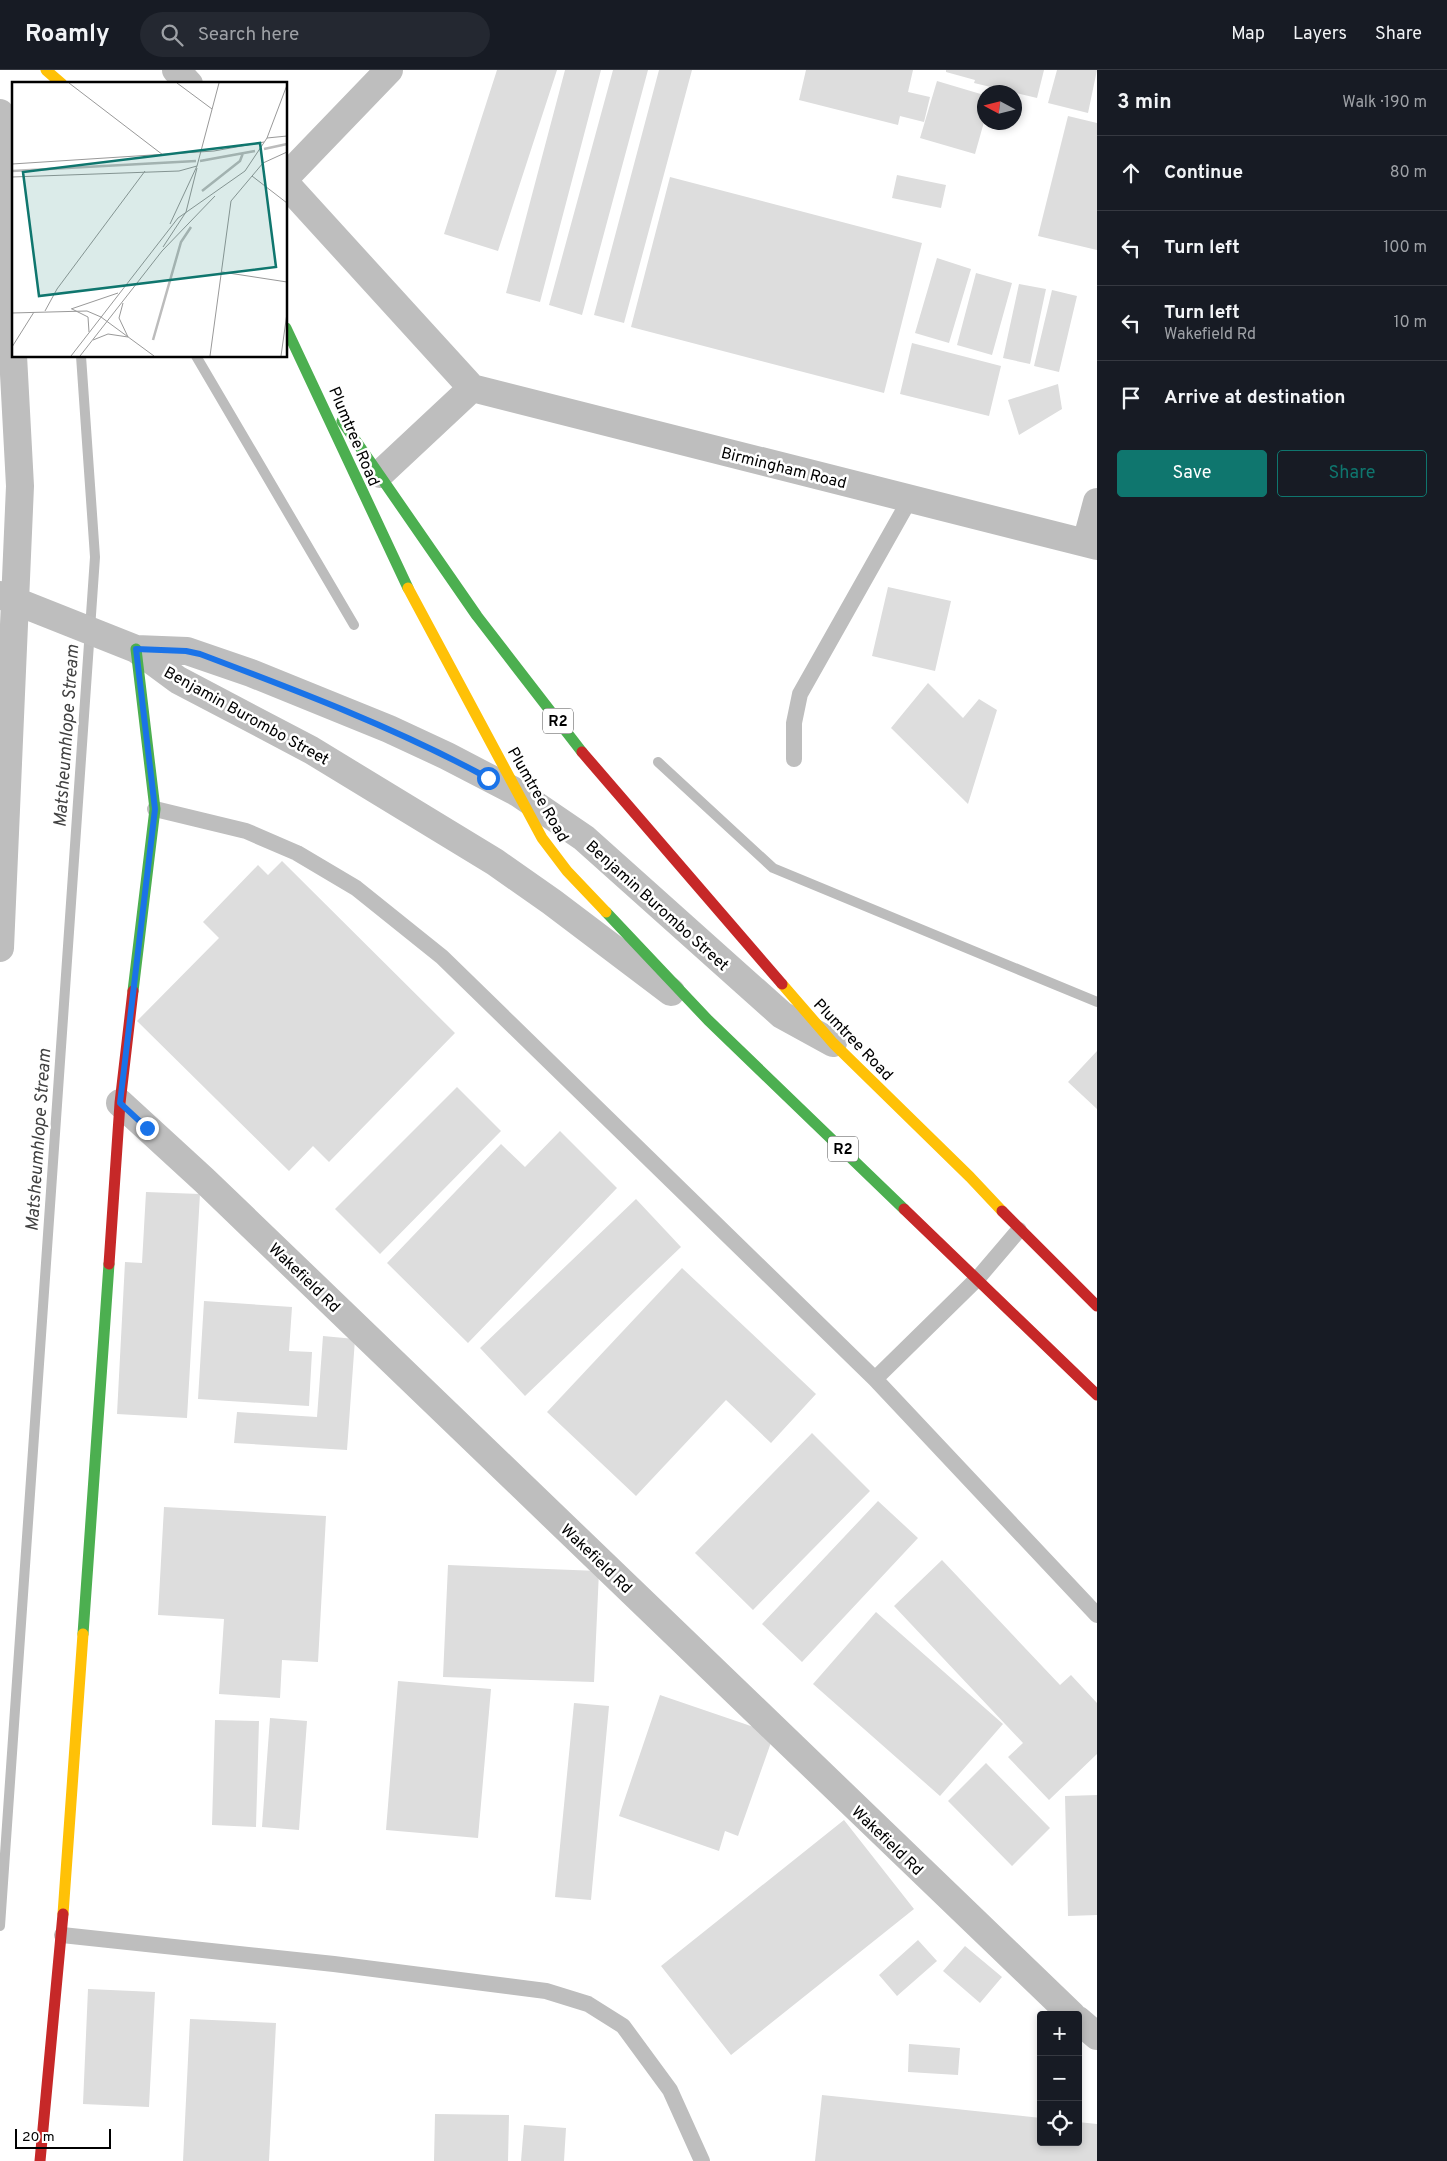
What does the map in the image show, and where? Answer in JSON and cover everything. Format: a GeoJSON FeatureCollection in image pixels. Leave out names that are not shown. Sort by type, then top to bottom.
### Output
{"type":"FeatureCollection","features":[{"type":"Feature","properties":{"kind":"main road"},"geometry":{"type":"LineString","coordinates":[[46,70],[60,82]]}},
{"type":"Feature","properties":{"kind":"main road","name":"R2"},"geometry":{"type":"LineString","coordinates":[[288,332],[312,377]]}},
{"type":"Feature","properties":{"kind":"main road","name":"Plumtree Road"},"geometry":{"type":"LineString","coordinates":[[312,377],[477,616],[576,745],[833,1043],[970,1177],[1019,1230],[1097,1306]]}},
{"type":"Feature","properties":{"kind":"main road","name":"Plumtree Road"},"geometry":{"type":"LineString","coordinates":[[312,377],[354,478],[407,586],[542,838],[567,870],[708,1020],[978,1278],[1097,1395]]}},
{"type":"Feature","properties":{"kind":"main road"},"geometry":{"type":"LineString","coordinates":[[40,2161],[62,1935],[120,1103],[155,809],[129,646]]}},
{"type":"Feature","properties":{"kind":"street"},"geometry":{"type":"LineString","coordinates":[[176,70],[187,82]]}},
{"type":"Feature","properties":{"kind":"street"},"geometry":{"type":"LineString","coordinates":[[288,175],[389,70]]}},
{"type":"Feature","properties":{"kind":"street"},"geometry":{"type":"LineString","coordinates":[[0,113],[12,323]]}},
{"type":"Feature","properties":{"kind":"street"},"geometry":{"type":"LineString","coordinates":[[288,186],[472,388],[380,474]]}},
{"type":"Feature","properties":{"kind":"street"},"geometry":{"type":"LineString","coordinates":[[0,937],[7,598],[20,486],[14,358]]}},
{"type":"Feature","properties":{"kind":"street","name":"Birmingham Road"},"geometry":{"type":"LineString","coordinates":[[472,388],[1091,544]]}},
{"type":"Feature","properties":{"kind":"street"},"geometry":{"type":"LineString","coordinates":[[1091,544],[1097,502]]}},
{"type":"Feature","properties":{"kind":"street","name":"Benjamin Burombo Street"},"geometry":{"type":"LineString","coordinates":[[7,598],[129,646],[178,680],[311,750],[495,862],[552,902],[708,1020]]}},
{"type":"Feature","properties":{"kind":"street","name":"Benjamin Burombo Street"},"geometry":{"type":"LineString","coordinates":[[129,646],[186,651],[251,673],[405,737],[447,756],[518,793],[584,838],[782,1015],[833,1043]]}},
{"type":"Feature","properties":{"kind":"street","name":"Wakefield Rd"},"geometry":{"type":"LineString","coordinates":[[120,1103],[204,1180],[1068,2011]]}},
{"type":"Feature","properties":{"kind":"street"},"geometry":{"type":"LineString","coordinates":[[1082,2023],[1097,2036]]}},
{"type":"Feature","properties":{"kind":"lane"},"geometry":{"type":"LineString","coordinates":[[794,759],[794,723],[800,694],[910,499]]}},
{"type":"Feature","properties":{"kind":"lane"},"geometry":{"type":"LineString","coordinates":[[155,809],[246,831],[297,853],[356,888],[442,957],[875,1379],[1097,1615]]}},
{"type":"Feature","properties":{"kind":"lane"},"geometry":{"type":"LineString","coordinates":[[875,1379],[978,1278],[1019,1230]]}},
{"type":"Feature","properties":{"kind":"lane"},"geometry":{"type":"LineString","coordinates":[[62,1935],[334,1964],[546,1991],[588,2004],[623,2026],[670,2090],[702,2161]]}},
{"type":"Feature","properties":{"kind":"building"},"geometry":{"type":"Polygon","coordinates":[[[497,70],[557,70],[498,251],[444,234],[497,70]]]}},
{"type":"Feature","properties":{"kind":"building"},"geometry":{"type":"Polygon","coordinates":[[[565,70],[601,70],[540,302],[506,293],[565,70]]]}},
{"type":"Feature","properties":{"kind":"building"},"geometry":{"type":"Polygon","coordinates":[[[613,70],[648,70],[582,315],[549,305],[613,70]]]}},
{"type":"Feature","properties":{"kind":"building"},"geometry":{"type":"Polygon","coordinates":[[[659,70],[692,70],[624,323],[594,315],[659,70]]]}},
{"type":"Feature","properties":{"kind":"building"},"geometry":{"type":"Polygon","coordinates":[[[806,70],[913,70],[908,92],[930,97],[924,122],[900,116],[898,125],[799,100],[806,70]]]}},
{"type":"Feature","properties":{"kind":"building"},"geometry":{"type":"Polygon","coordinates":[[[946,70],[1044,70],[1037,98],[1022,94],[1022,85],[982,85],[974,83],[975,80],[946,72],[946,70]]]}},
{"type":"Feature","properties":{"kind":"building"},"geometry":{"type":"Polygon","coordinates":[[[1057,70],[1097,70],[1088,113],[1048,103],[1057,70]]]}},
{"type":"Feature","properties":{"kind":"building"},"geometry":{"type":"Polygon","coordinates":[[[937,81],[977,93],[977,130],[982,130],[975,154],[920,138],[937,81]]]}},
{"type":"Feature","properties":{"kind":"building"},"geometry":{"type":"Polygon","coordinates":[[[1068,116],[1097,123],[1097,250],[1038,236],[1068,116]]]}},
{"type":"Feature","properties":{"kind":"building"},"geometry":{"type":"Polygon","coordinates":[[[897,175],[946,185],[941,208],[892,198],[897,175]]]}},
{"type":"Feature","properties":{"kind":"building"},"geometry":{"type":"Polygon","coordinates":[[[670,177],[922,243],[884,393],[631,327],[670,177]]]}},
{"type":"Feature","properties":{"kind":"building"},"geometry":{"type":"Polygon","coordinates":[[[937,258],[971,269],[949,343],[915,333],[937,258]]]}},
{"type":"Feature","properties":{"kind":"building"},"geometry":{"type":"Polygon","coordinates":[[[976,273],[1012,283],[992,355],[957,345],[976,273]]]}},
{"type":"Feature","properties":{"kind":"building"},"geometry":{"type":"Polygon","coordinates":[[[1019,284],[1046,289],[1030,364],[1003,358],[1019,284]]]}},
{"type":"Feature","properties":{"kind":"building"},"geometry":{"type":"Polygon","coordinates":[[[1052,290],[1077,296],[1059,372],[1034,366],[1052,290]]]}},
{"type":"Feature","properties":{"kind":"building"},"geometry":{"type":"Polygon","coordinates":[[[912,343],[1001,366],[989,416],[900,394],[912,343]]]}},
{"type":"Feature","properties":{"kind":"building"},"geometry":{"type":"Polygon","coordinates":[[[1058,384],[1062,409],[1019,435],[1008,400],[1058,384]]]}},
{"type":"Feature","properties":{"kind":"building"},"geometry":{"type":"Polygon","coordinates":[[[888,587],[951,601],[935,671],[872,656],[888,587]]]}},
{"type":"Feature","properties":{"kind":"building"},"geometry":{"type":"Polygon","coordinates":[[[928,683],[963,718],[979,699],[997,710],[968,804],[891,728],[928,683]]]}},
{"type":"Feature","properties":{"kind":"building"},"geometry":{"type":"Polygon","coordinates":[[[282,861],[455,1033],[329,1162],[313,1146],[289,1171],[137,1021],[219,938],[203,922],[258,865],[268,875],[282,861]]]}},
{"type":"Feature","properties":{"kind":"building"},"geometry":{"type":"Polygon","coordinates":[[[1097,1051],[1097,1109],[1068,1082],[1097,1051]]]}},
{"type":"Feature","properties":{"kind":"building"},"geometry":{"type":"Polygon","coordinates":[[[457,1087],[501,1131],[380,1254],[335,1209],[457,1087]]]}},
{"type":"Feature","properties":{"kind":"building"},"geometry":{"type":"Polygon","coordinates":[[[560,1131],[617,1188],[468,1343],[387,1263],[501,1144],[525,1167],[560,1131]]]}},
{"type":"Feature","properties":{"kind":"building"},"geometry":{"type":"Polygon","coordinates":[[[146,1192],[200,1194],[187,1418],[117,1414],[125,1262],[142,1263],[146,1192]]]}},
{"type":"Feature","properties":{"kind":"building"},"geometry":{"type":"Polygon","coordinates":[[[636,1199],[681,1247],[525,1396],[480,1348],[636,1199]]]}},
{"type":"Feature","properties":{"kind":"building"},"geometry":{"type":"Polygon","coordinates":[[[682,1268],[816,1394],[771,1443],[726,1400],[636,1496],[547,1412],[682,1268]]]}},
{"type":"Feature","properties":{"kind":"building"},"geometry":{"type":"Polygon","coordinates":[[[204,1301],[292,1307],[289,1351],[312,1352],[309,1406],[198,1399],[204,1301]]]}},
{"type":"Feature","properties":{"kind":"building"},"geometry":{"type":"Polygon","coordinates":[[[323,1336],[355,1339],[347,1450],[234,1443],[237,1412],[317,1417],[323,1336]]]}},
{"type":"Feature","properties":{"kind":"building"},"geometry":{"type":"Polygon","coordinates":[[[812,1433],[870,1491],[753,1610],[695,1553],[812,1433]]]}},
{"type":"Feature","properties":{"kind":"building"},"geometry":{"type":"Polygon","coordinates":[[[878,1501],[918,1538],[802,1662],[762,1624],[878,1501]]]}},
{"type":"Feature","properties":{"kind":"building"},"geometry":{"type":"Polygon","coordinates":[[[164,1507],[326,1516],[318,1662],[282,1660],[280,1698],[219,1694],[224,1619],[158,1615],[164,1507]]]}},
{"type":"Feature","properties":{"kind":"building"},"geometry":{"type":"Polygon","coordinates":[[[942,1560],[1060,1685],[1071,1675],[1097,1703],[1097,1754],[1049,1800],[1008,1757],[1023,1743],[894,1606],[942,1560]]]}},
{"type":"Feature","properties":{"kind":"building"},"geometry":{"type":"Polygon","coordinates":[[[448,1565],[599,1571],[594,1682],[443,1677],[448,1565]]]}},
{"type":"Feature","properties":{"kind":"building"},"geometry":{"type":"Polygon","coordinates":[[[876,1612],[1003,1724],[940,1796],[813,1684],[876,1612]]]}},
{"type":"Feature","properties":{"kind":"building"},"geometry":{"type":"Polygon","coordinates":[[[398,1681],[491,1689],[478,1838],[386,1830],[398,1681]]]}},
{"type":"Feature","properties":{"kind":"building"},"geometry":{"type":"Polygon","coordinates":[[[660,1695],[774,1734],[738,1836],[725,1831],[719,1851],[619,1816],[660,1695]]]}},
{"type":"Feature","properties":{"kind":"building"},"geometry":{"type":"Polygon","coordinates":[[[574,1703],[609,1706],[591,1900],[555,1897],[574,1703]]]}},
{"type":"Feature","properties":{"kind":"building"},"geometry":{"type":"Polygon","coordinates":[[[270,1718],[307,1721],[299,1830],[262,1827],[270,1718]]]}},
{"type":"Feature","properties":{"kind":"building"},"geometry":{"type":"Polygon","coordinates":[[[215,1720],[259,1721],[256,1827],[212,1825],[215,1720]]]}},
{"type":"Feature","properties":{"kind":"building"},"geometry":{"type":"Polygon","coordinates":[[[986,1763],[1050,1828],[1012,1866],[948,1801],[986,1763]]]}},
{"type":"Feature","properties":{"kind":"building"},"geometry":{"type":"Polygon","coordinates":[[[1097,1795],[1097,1915],[1068,1916],[1065,1796],[1097,1795]]]}},
{"type":"Feature","properties":{"kind":"building"},"geometry":{"type":"Polygon","coordinates":[[[844,1820],[914,1909],[731,2055],[661,1966],[844,1820]]]}},
{"type":"Feature","properties":{"kind":"building"},"geometry":{"type":"Polygon","coordinates":[[[918,1940],[937,1961],[897,1996],[879,1975],[918,1940]]]}},
{"type":"Feature","properties":{"kind":"building"},"geometry":{"type":"Polygon","coordinates":[[[965,1946],[1002,1977],[980,2003],[943,1971],[965,1946]]]}},
{"type":"Feature","properties":{"kind":"building"},"geometry":{"type":"Polygon","coordinates":[[[88,1989],[155,1992],[149,2107],[83,2104],[88,1989]]]}},
{"type":"Feature","properties":{"kind":"building"},"geometry":{"type":"Polygon","coordinates":[[[190,2019],[276,2023],[269,2161],[183,2161],[190,2019]]]}},
{"type":"Feature","properties":{"kind":"building"},"geometry":{"type":"Polygon","coordinates":[[[909,2044],[960,2048],[958,2075],[908,2072],[909,2044]]]}},
{"type":"Feature","properties":{"kind":"building"},"geometry":{"type":"Polygon","coordinates":[[[822,2095],[1037,2118],[1037,2146],[1082,2146],[1082,2122],[1097,2124],[1097,2161],[815,2161],[822,2095]]]}},
{"type":"Feature","properties":{"kind":"building"},"geometry":{"type":"Polygon","coordinates":[[[435,2114],[509,2115],[508,2161],[434,2161],[435,2114]]]}},
{"type":"Feature","properties":{"kind":"building"},"geometry":{"type":"Polygon","coordinates":[[[524,2125],[566,2128],[564,2161],[521,2161],[524,2125]]]}},
{"type":"Feature","properties":{"kind":"waterway","name":"Matsheumhlope Stream"},"geometry":{"type":"LineString","coordinates":[[0,1926],[95,557],[81,358]]}},
{"type":"Feature","properties":{"kind":"waterway"},"geometry":{"type":"LineString","coordinates":[[197,358],[354,625]]}},
{"type":"Feature","properties":{"kind":"waterway"},"geometry":{"type":"LineString","coordinates":[[658,762],[773,868],[1097,1002]]}},
{"type":"Feature","properties":{"kind":"traffic: fast"},"geometry":{"type":"LineString","coordinates":[[288,332],[408,588]]}},
{"type":"Feature","properties":{"kind":"traffic: fast"},"geometry":{"type":"LineString","coordinates":[[342,421],[477,616],[582,752]]}},
{"type":"Feature","properties":{"kind":"traffic: fast"},"geometry":{"type":"LineString","coordinates":[[133,991],[155,809],[136,649]]}},
{"type":"Feature","properties":{"kind":"traffic: fast"},"geometry":{"type":"LineString","coordinates":[[606,912],[708,1020],[904,1209]]}},
{"type":"Feature","properties":{"kind":"traffic: fast"},"geometry":{"type":"LineString","coordinates":[[83,1634],[109,1264]]}},
{"type":"Feature","properties":{"kind":"traffic: slow"},"geometry":{"type":"LineString","coordinates":[[46,70],[60,82]]}},
{"type":"Feature","properties":{"kind":"traffic: slow"},"geometry":{"type":"LineString","coordinates":[[408,588],[542,838],[567,871],[606,912]]}},
{"type":"Feature","properties":{"kind":"traffic: slow"},"geometry":{"type":"LineString","coordinates":[[782,984],[833,1043],[970,1177],[1002,1211]]}},
{"type":"Feature","properties":{"kind":"traffic: slow"},"geometry":{"type":"LineString","coordinates":[[63,1914],[83,1634]]}},
{"type":"Feature","properties":{"kind":"traffic: jam"},"geometry":{"type":"LineString","coordinates":[[582,752],[782,984]]}},
{"type":"Feature","properties":{"kind":"traffic: jam"},"geometry":{"type":"LineString","coordinates":[[109,1264],[120,1103],[133,991]]}},
{"type":"Feature","properties":{"kind":"traffic: jam"},"geometry":{"type":"LineString","coordinates":[[904,1209],[1097,1395]]}},
{"type":"Feature","properties":{"kind":"traffic: jam"},"geometry":{"type":"LineString","coordinates":[[1002,1211],[1097,1306]]}},
{"type":"Feature","properties":{"kind":"traffic: jam"},"geometry":{"type":"LineString","coordinates":[[40,2161],[63,1914]]}},
{"type":"Feature","properties":{"kind":"route"},"geometry":{"type":"LineString","coordinates":[[147,1128],[120,1103],[155,809],[136,649],[161,649],[200,654],[389,729],[447,756],[488,778]]}}]}
